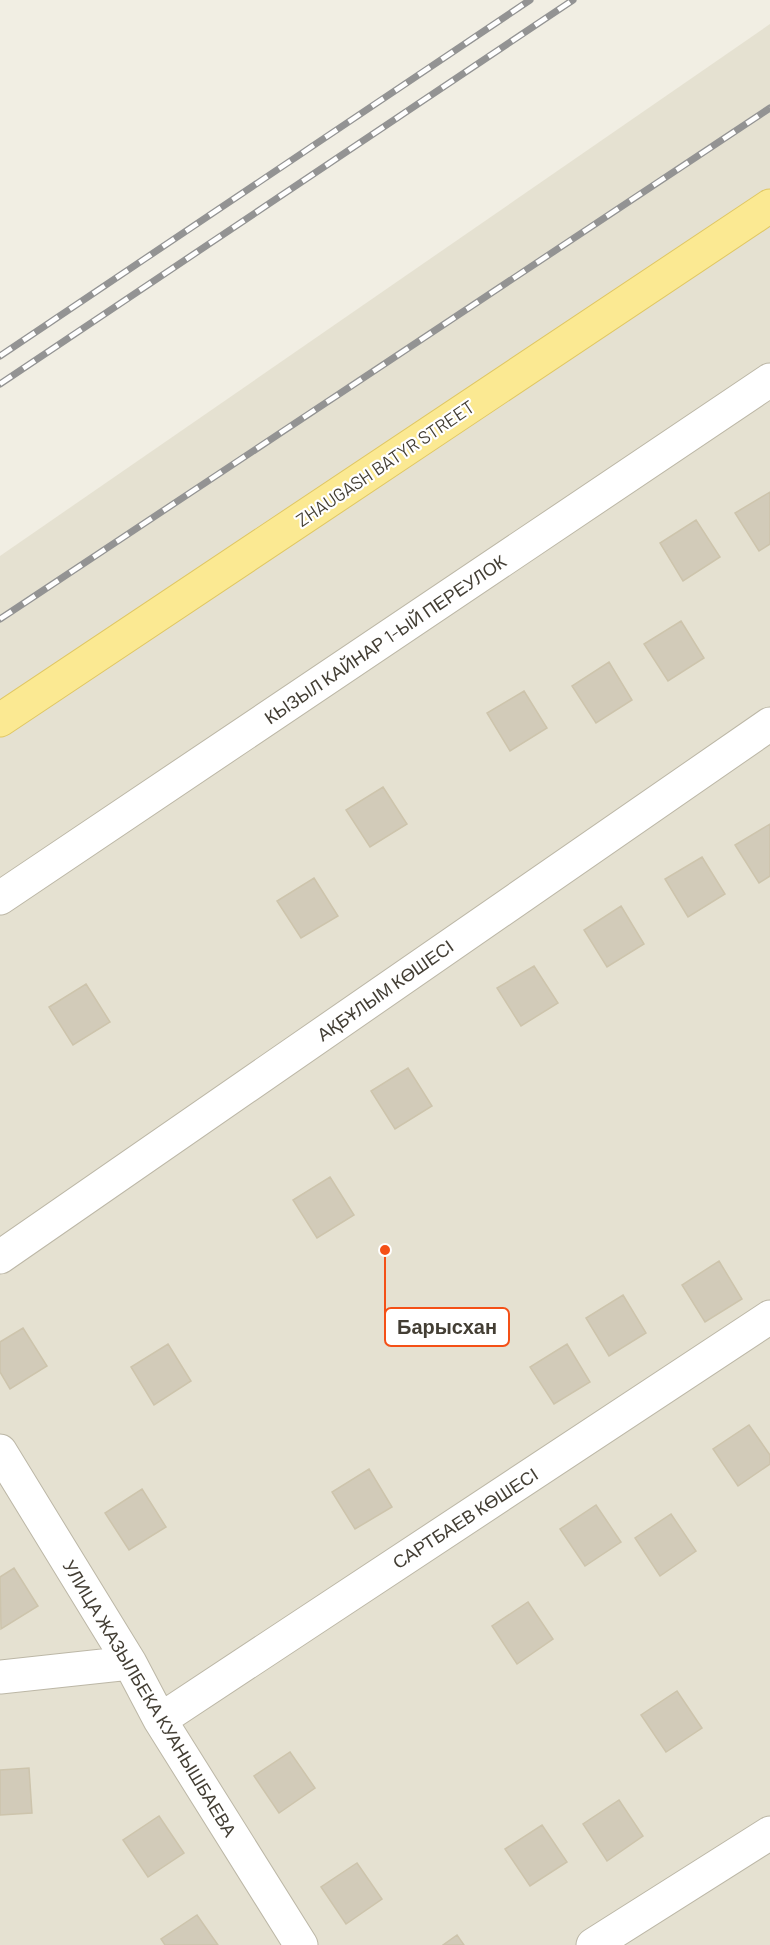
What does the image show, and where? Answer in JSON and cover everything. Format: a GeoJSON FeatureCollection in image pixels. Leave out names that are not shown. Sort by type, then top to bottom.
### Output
{"type":"FeatureCollection","features":[{"type":"Feature","properties":{"kind":"main road","name":"ZHAUGASH BATYR STREET"},"geometry":{"type":"LineString","coordinates":[[0,720],[770,206]]}},
{"type":"Feature","properties":{"kind":"street","name":"КЫЗЫЛ КАЙНАР 1-ЫЙ ПЕРЕУЛОК"},"geometry":{"type":"LineString","coordinates":[[0,898],[770,380]]}},
{"type":"Feature","properties":{"kind":"street","name":"АҚБҰЛЫМ КӨШЕСІ"},"geometry":{"type":"LineString","coordinates":[[0,1257],[770,724]]}},
{"type":"Feature","properties":{"kind":"street","name":"САРТБАЕВ КӨШЕСІ"},"geometry":{"type":"LineString","coordinates":[[160,1720],[770,1317]]}},
{"type":"Feature","properties":{"kind":"street","name":"УЛИЦА ЖАЗЫЛБЕКА КУАНЫШБАЕВА"},"geometry":{"type":"LineString","coordinates":[[0,1451],[130,1663],[160,1720],[301,1945]]}},
{"type":"Feature","properties":{"kind":"street"},"geometry":{"type":"LineString","coordinates":[[0,1677],[130,1663]]}},
{"type":"Feature","properties":{"kind":"street"},"geometry":{"type":"LineString","coordinates":[[593,1945],[770,1833]]}},
{"type":"Feature","properties":{"kind":"shaded area"},"geometry":{"type":"Polygon","coordinates":[[[770,24],[770,1945],[0,1945],[0,556],[770,24]]]}},
{"type":"Feature","properties":{"kind":"building"},"geometry":{"type":"Polygon","coordinates":[[[770,492],[770,544],[759,551],[735,513],[770,492]]]}},
{"type":"Feature","properties":{"kind":"building"},"geometry":{"type":"Polygon","coordinates":[[[696,520],[720,557],[683,581],[660,543],[696,520]]]}},
{"type":"Feature","properties":{"kind":"building"},"geometry":{"type":"Polygon","coordinates":[[[681,621],[704,658],[668,681],[644,644],[681,621]]]}},
{"type":"Feature","properties":{"kind":"building"},"geometry":{"type":"Polygon","coordinates":[[[609,662],[632,700],[596,723],[572,686],[609,662]]]}},
{"type":"Feature","properties":{"kind":"building"},"geometry":{"type":"Polygon","coordinates":[[[524,691],[547,728],[510,751],[487,713],[524,691]]]}},
{"type":"Feature","properties":{"kind":"building"},"geometry":{"type":"Polygon","coordinates":[[[383,787],[407,824],[370,847],[346,810],[383,787]]]}},
{"type":"Feature","properties":{"kind":"building"},"geometry":{"type":"Polygon","coordinates":[[[770,824],[770,876],[759,883],[735,845],[770,824]]]}},
{"type":"Feature","properties":{"kind":"building"},"geometry":{"type":"Polygon","coordinates":[[[702,857],[725,894],[688,917],[665,879],[702,857]]]}},
{"type":"Feature","properties":{"kind":"building"},"geometry":{"type":"Polygon","coordinates":[[[314,878],[338,916],[301,938],[277,901],[314,878]]]}},
{"type":"Feature","properties":{"kind":"building"},"geometry":{"type":"Polygon","coordinates":[[[621,906],[644,944],[607,967],[584,930],[621,906]]]}},
{"type":"Feature","properties":{"kind":"building"},"geometry":{"type":"Polygon","coordinates":[[[534,966],[558,1003],[521,1026],[497,988],[534,966]]]}},
{"type":"Feature","properties":{"kind":"building"},"geometry":{"type":"Polygon","coordinates":[[[86,984],[110,1022],[73,1045],[49,1007],[86,984]]]}},
{"type":"Feature","properties":{"kind":"building"},"geometry":{"type":"Polygon","coordinates":[[[408,1068],[432,1106],[395,1129],[371,1091],[408,1068]]]}},
{"type":"Feature","properties":{"kind":"building"},"geometry":{"type":"Polygon","coordinates":[[[330,1177],[354,1215],[317,1238],[293,1200],[330,1177]]]}},
{"type":"Feature","properties":{"kind":"building"},"geometry":{"type":"Polygon","coordinates":[[[719,1261],[742,1299],[705,1322],[682,1285],[719,1261]]]}},
{"type":"Feature","properties":{"kind":"building"},"geometry":{"type":"Polygon","coordinates":[[[623,1295],[646,1333],[609,1356],[586,1318],[623,1295]]]}},
{"type":"Feature","properties":{"kind":"building"},"geometry":{"type":"Polygon","coordinates":[[[23,1328],[47,1366],[10,1389],[0,1372],[0,1342],[23,1328]]]}},
{"type":"Feature","properties":{"kind":"building"},"geometry":{"type":"Polygon","coordinates":[[[168,1344],[191,1381],[154,1405],[131,1367],[168,1344]]]}},
{"type":"Feature","properties":{"kind":"building"},"geometry":{"type":"Polygon","coordinates":[[[567,1344],[590,1382],[554,1404],[530,1367],[567,1344]]]}},
{"type":"Feature","properties":{"kind":"building"},"geometry":{"type":"Polygon","coordinates":[[[749,1425],[770,1455],[770,1464],[738,1486],[713,1449],[749,1425]]]}},
{"type":"Feature","properties":{"kind":"building"},"geometry":{"type":"Polygon","coordinates":[[[369,1469],[392,1507],[355,1529],[332,1492],[369,1469]]]}},
{"type":"Feature","properties":{"kind":"building"},"geometry":{"type":"Polygon","coordinates":[[[142,1489],[166,1527],[129,1550],[105,1513],[142,1489]]]}},
{"type":"Feature","properties":{"kind":"building"},"geometry":{"type":"Polygon","coordinates":[[[596,1505],[621,1542],[585,1566],[560,1529],[596,1505]]]}},
{"type":"Feature","properties":{"kind":"building"},"geometry":{"type":"Polygon","coordinates":[[[671,1514],[696,1551],[660,1576],[635,1538],[671,1514]]]}},
{"type":"Feature","properties":{"kind":"building"},"geometry":{"type":"Polygon","coordinates":[[[14,1568],[38,1606],[1,1629],[0,1577],[14,1568]]]}},
{"type":"Feature","properties":{"kind":"building"},"geometry":{"type":"Polygon","coordinates":[[[528,1602],[553,1639],[517,1664],[492,1626],[528,1602]]]}},
{"type":"Feature","properties":{"kind":"building"},"geometry":{"type":"Polygon","coordinates":[[[677,1691],[702,1728],[666,1752],[641,1715],[677,1691]]]}},
{"type":"Feature","properties":{"kind":"building"},"geometry":{"type":"Polygon","coordinates":[[[290,1752],[315,1788],[279,1813],[254,1776],[290,1752]]]}},
{"type":"Feature","properties":{"kind":"building"},"geometry":{"type":"Polygon","coordinates":[[[29,1768],[32,1813],[0,1815],[0,1770],[29,1768]]]}},
{"type":"Feature","properties":{"kind":"building"},"geometry":{"type":"Polygon","coordinates":[[[619,1800],[643,1836],[607,1861],[583,1824],[619,1800]]]}},
{"type":"Feature","properties":{"kind":"building"},"geometry":{"type":"Polygon","coordinates":[[[159,1816],[184,1853],[148,1877],[123,1840],[159,1816]]]}},
{"type":"Feature","properties":{"kind":"building"},"geometry":{"type":"Polygon","coordinates":[[[542,1825],[567,1862],[530,1886],[505,1849],[542,1825]]]}},
{"type":"Feature","properties":{"kind":"building"},"geometry":{"type":"Polygon","coordinates":[[[357,1863],[382,1899],[346,1924],[321,1887],[357,1863]]]}},
{"type":"Feature","properties":{"kind":"building"},"geometry":{"type":"Polygon","coordinates":[[[197,1915],[218,1945],[165,1945],[161,1939],[197,1915]]]}},
{"type":"Feature","properties":{"kind":"building"},"geometry":{"type":"Polygon","coordinates":[[[457,1935],[464,1945],[443,1945],[457,1935]]]}},
{"type":"Feature","properties":{"kind":"railway"},"geometry":{"type":"LineString","coordinates":[[0,356],[530,0]]}},
{"type":"Feature","properties":{"kind":"railway"},"geometry":{"type":"LineString","coordinates":[[0,384],[573,0]]}},
{"type":"Feature","properties":{"kind":"railway"},"geometry":{"type":"LineString","coordinates":[[0,619],[770,108]]}},
{"type":"Feature","properties":{"kind":"place","name":"Барысхан"},"geometry":{"type":"Point","coordinates":[385,1250]}}]}
